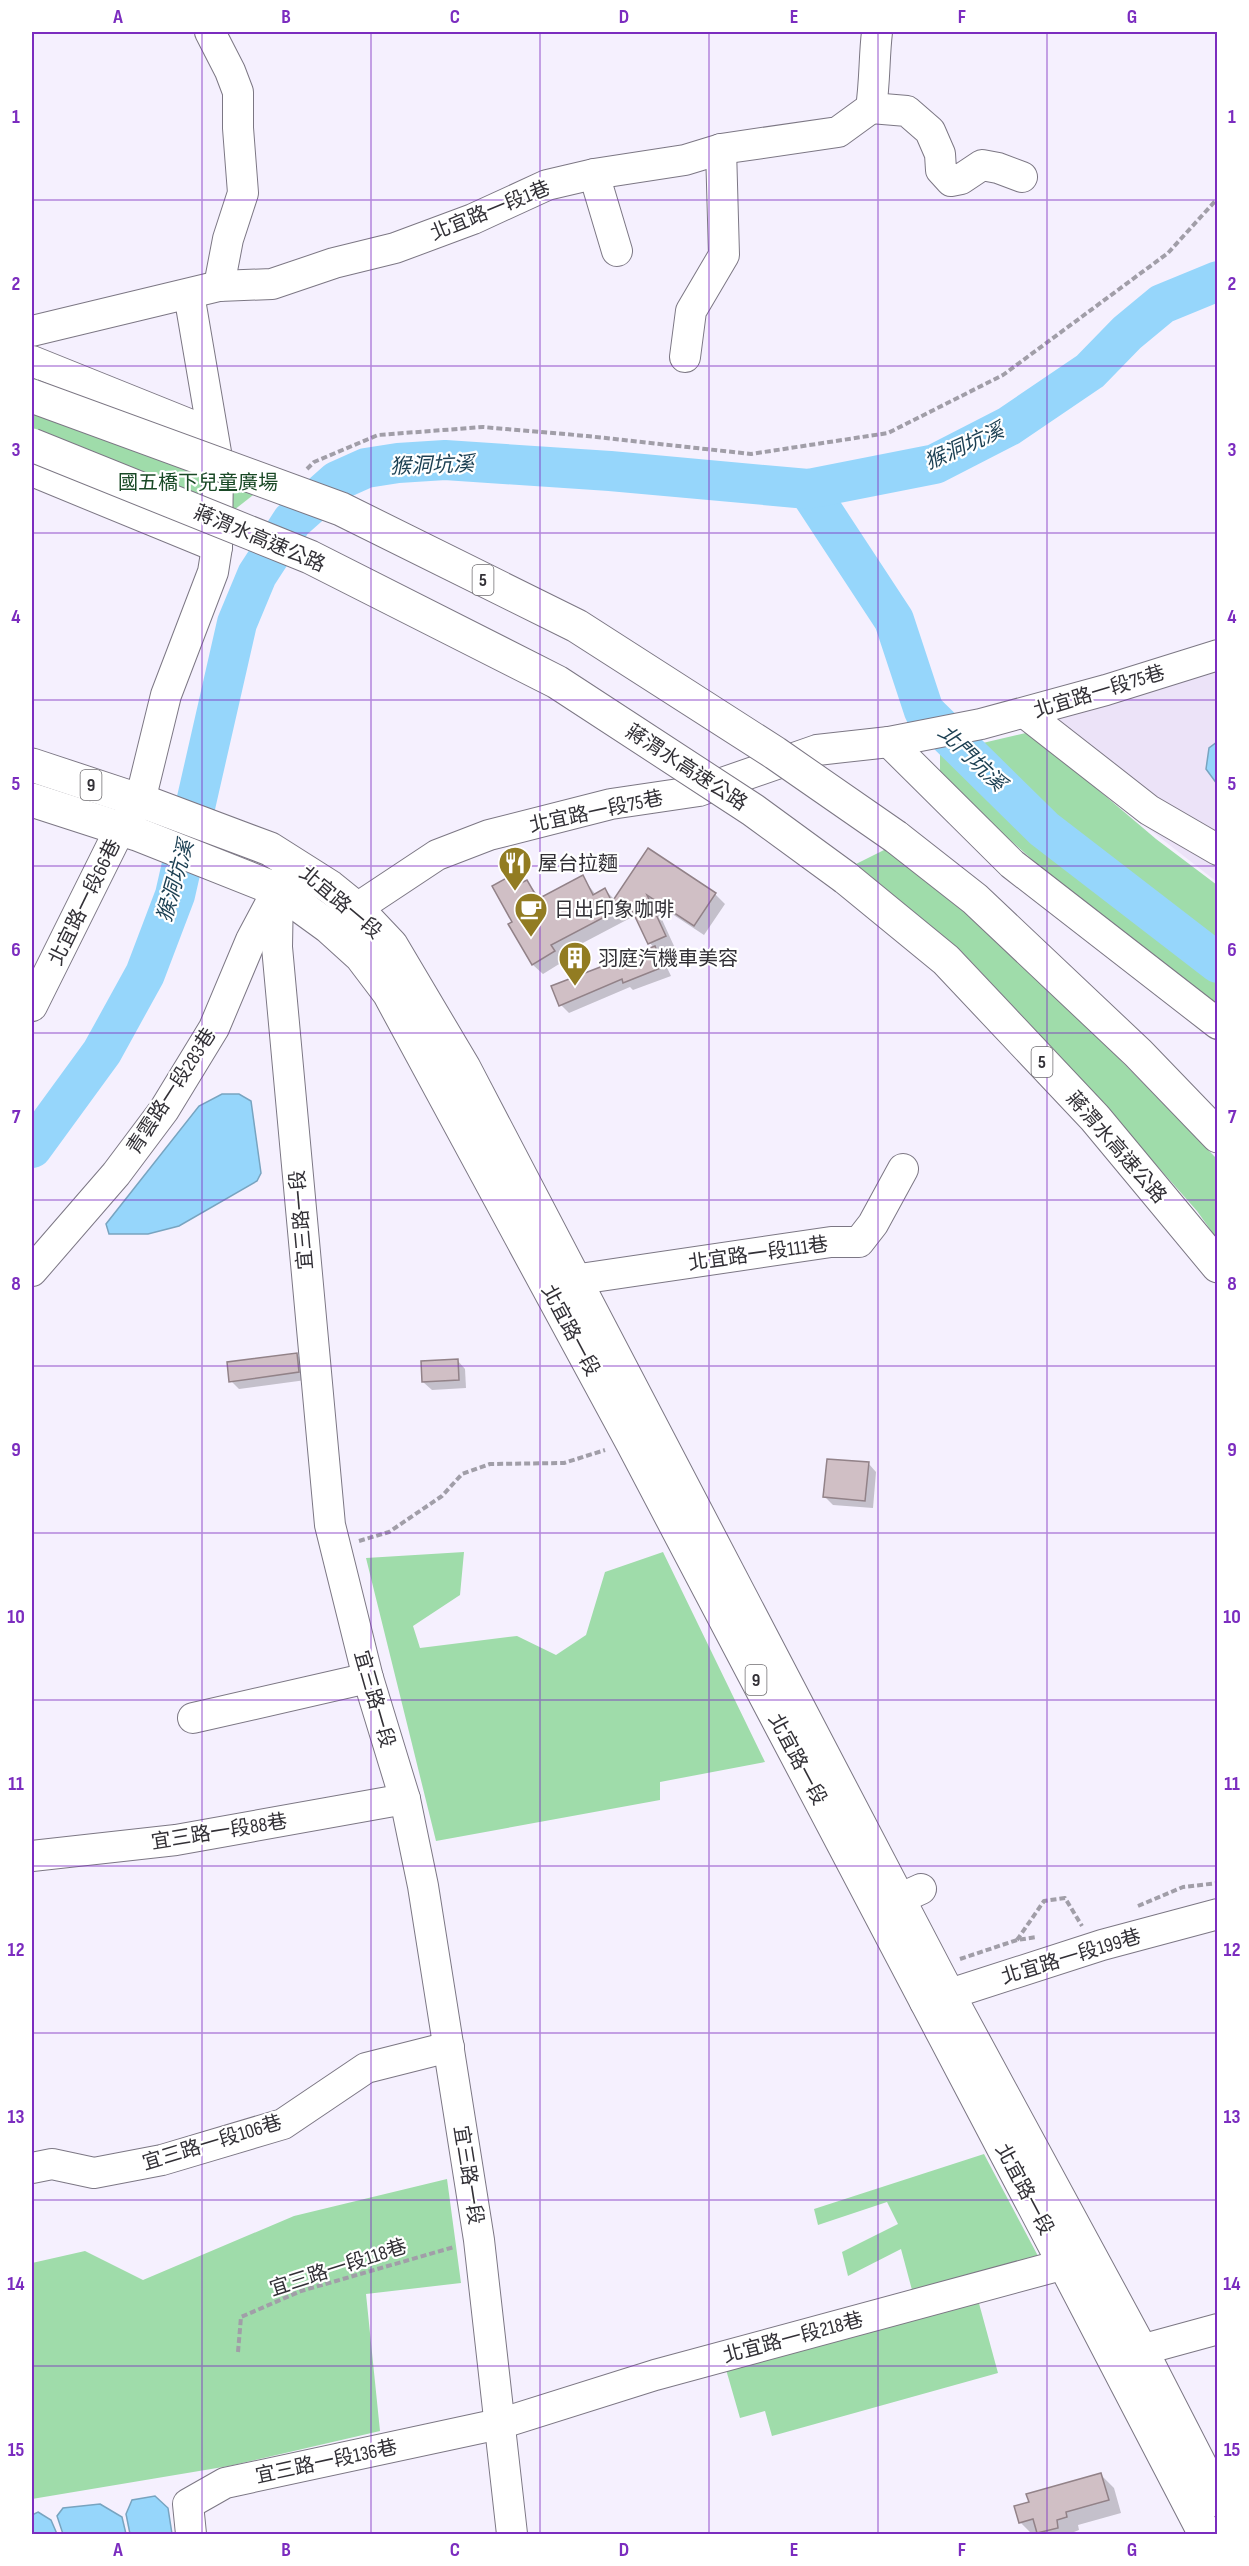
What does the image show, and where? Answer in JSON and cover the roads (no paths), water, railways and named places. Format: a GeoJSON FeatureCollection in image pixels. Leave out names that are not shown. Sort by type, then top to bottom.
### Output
{"type":"FeatureCollection","features":[{"type":"Feature","properties":{"kind":"main road","name":"5"},"geometry":{"type":"LineString","coordinates":[[32,396],[341,509],[577,626],[775,753],[896,837],[975,899],[1138,1053],[1218,1136]]}},
{"type":"Feature","properties":{"kind":"main road","name":"蔣渭水高速公路"},"geometry":{"type":"LineString","coordinates":[[32,445],[310,557],[536,671],[567,688],[753,810],[846,878],[946,960],[1095,1118],[1218,1266]]}},
{"type":"Feature","properties":{"kind":"main road","name":"9"},"geometry":{"type":"LineString","coordinates":[[32,765],[145,803]]}},
{"type":"Feature","properties":{"kind":"main road","name":"9"},"geometry":{"type":"LineString","coordinates":[[32,800],[129,831]]}},
{"type":"Feature","properties":{"kind":"main road","name":"北宜路一段"},"geometry":{"type":"LineString","coordinates":[[145,803],[259,846],[329,927],[361,956],[389,993],[1077,2260],[1128,2357],[1205,2535]]}},
{"type":"Feature","properties":{"kind":"main road","name":"北宜路一段"},"geometry":{"type":"LineString","coordinates":[[129,831],[247,877],[286,876],[356,908],[391,945],[458,1058],[663,1448],[910,1894],[936,1998]]}},
{"type":"Feature","properties":{"kind":"main road","name":"北宜路一段"},"geometry":{"type":"LineString","coordinates":[[1128,2357],[1218,2500]]}},
{"type":"Feature","properties":{"kind":"street"},"geometry":{"type":"LineString","coordinates":[[210,32],[238,92],[243,193],[228,239],[219,286]]}},
{"type":"Feature","properties":{"kind":"street"},"geometry":{"type":"LineString","coordinates":[[877,32],[874,57],[875,81],[871,108],[908,111],[930,131],[940,154],[941,170],[951,181],[961,179],[982,165],[1022,177]]}},
{"type":"Feature","properties":{"kind":"street","name":"北宜路一段1巷"},"geometry":{"type":"LineString","coordinates":[[32,331],[128,306],[219,286],[272,284],[334,263],[395,248],[473,219],[547,185],[594,174],[685,160],[721,149],[838,132],[871,108]]}},
{"type":"Feature","properties":{"kind":"street"},"geometry":{"type":"LineString","coordinates":[[685,357],[692,311],[724,255],[721,149]]}},
{"type":"Feature","properties":{"kind":"street"},"geometry":{"type":"LineString","coordinates":[[594,174],[616,251]]}},
{"type":"Feature","properties":{"kind":"street"},"geometry":{"type":"LineString","coordinates":[[145,803],[165,695],[213,572],[217,547],[218,464],[189,294]]}},
{"type":"Feature","properties":{"kind":"street"},"geometry":{"type":"LineString","coordinates":[[32,361],[211,433]]}},
{"type":"Feature","properties":{"kind":"street"},"geometry":{"type":"LineString","coordinates":[[32,471],[217,547]]}},
{"type":"Feature","properties":{"kind":"street","name":"北宜路一段75巷"},"geometry":{"type":"LineString","coordinates":[[329,927],[436,855],[489,835],[611,804],[699,791],[817,750],[903,740],[981,724],[1218,655]]}},
{"type":"Feature","properties":{"kind":"street"},"geometry":{"type":"LineString","coordinates":[[1024,713],[1149,810],[1218,849]]}},
{"type":"Feature","properties":{"kind":"street"},"geometry":{"type":"LineString","coordinates":[[903,740],[1012,864],[1218,1024]]}},
{"type":"Feature","properties":{"kind":"street","name":"北宜路一段66巷"},"geometry":{"type":"LineString","coordinates":[[32,1006],[145,803]]}},
{"type":"Feature","properties":{"kind":"street","name":"青雲路一段283巷"},"geometry":{"type":"LineString","coordinates":[[32,1271],[116,1174],[164,1110],[214,1028],[251,940],[286,876]]}},
{"type":"Feature","properties":{"kind":"street","name":"宜三路一段"},"geometry":{"type":"LineString","coordinates":[[286,876],[278,959],[330,1525],[368,1678],[405,1799],[423,1886],[479,2240],[512,2535]]}},
{"type":"Feature","properties":{"kind":"street","name":"北宜路一段111巷"},"geometry":{"type":"LineString","coordinates":[[573,1280],[831,1242],[860,1242],[873,1224],[903,1169]]}},
{"type":"Feature","properties":{"kind":"street"},"geometry":{"type":"LineString","coordinates":[[193,1718],[368,1678]]}},
{"type":"Feature","properties":{"kind":"street","name":"宜三路一段88巷"},"geometry":{"type":"LineString","coordinates":[[32,1856],[176,1840],[405,1799]]}},
{"type":"Feature","properties":{"kind":"street","name":"北宜路一段199巷"},"geometry":{"type":"LineString","coordinates":[[936,1998],[1102,1945],[1218,1914]]}},
{"type":"Feature","properties":{"kind":"street","name":"宜三路一段106巷"},"geometry":{"type":"LineString","coordinates":[[32,2168],[52,2164],[94,2173],[162,2160],[283,2124],[366,2068],[449,2047]]}},
{"type":"Feature","properties":{"kind":"street","name":"北宜路一段218巷"},"geometry":{"type":"LineString","coordinates":[[499,2424],[655,2375],[1077,2260]]}},
{"type":"Feature","properties":{"kind":"street"},"geometry":{"type":"LineString","coordinates":[[1128,2357],[1218,2329]]}},
{"type":"Feature","properties":{"kind":"street","name":"宜三路一段136巷"},"geometry":{"type":"LineString","coordinates":[[191,2535],[188,2504],[225,2483],[499,2424]]}},
{"type":"Feature","properties":{"kind":"water"},"geometry":{"type":"Polygon","coordinates":[[[1217,742],[1217,784],[1206,769],[1209,748],[1217,742]]]}},
{"type":"Feature","properties":{"kind":"water"},"geometry":{"type":"Polygon","coordinates":[[[222,1094],[239,1094],[251,1101],[261,1173],[257,1181],[179,1226],[148,1234],[109,1234],[106,1224],[199,1106],[222,1094]]]}},
{"type":"Feature","properties":{"kind":"water"},"geometry":{"type":"Polygon","coordinates":[[[155,2496],[168,2508],[172,2534],[130,2534],[126,2514],[132,2500],[155,2496]]]}},
{"type":"Feature","properties":{"kind":"water"},"geometry":{"type":"Polygon","coordinates":[[[100,2504],[122,2517],[126,2534],[63,2534],[57,2516],[63,2508],[100,2504]]]}},
{"type":"Feature","properties":{"kind":"water"},"geometry":{"type":"Polygon","coordinates":[[[38,2512],[51,2520],[57,2534],[32,2534],[32,2515],[38,2512]]]}},
{"type":"Feature","properties":{"kind":"waterway","name":"猴洞坑溪"},"geometry":{"type":"LineString","coordinates":[[32,1148],[102,1052],[145,974],[175,895],[237,623],[257,575],[292,521],[337,481],[366,468],[445,460],[610,471],[808,489],[935,464],[1009,426],[1090,371],[1127,333],[1162,304],[1218,281]]}},
{"type":"Feature","properties":{"kind":"waterway","name":"北門坑溪"},"geometry":{"type":"LineString","coordinates":[[808,489],[894,620],[924,711],[1044,829],[1218,963]]}},
{"type":"Feature","properties":{"kind":"place","name":"屋台拉麵"},"geometry":{"type":"Point","coordinates":[515,892]}},
{"type":"Feature","properties":{"kind":"place","name":"日出印象咖啡"},"geometry":{"type":"Point","coordinates":[531,938]}},
{"type":"Feature","properties":{"kind":"place","name":"羽庭汽機車美容"},"geometry":{"type":"Point","coordinates":[575,987]}},
{"type":"Feature","properties":{"kind":"park label","name":"國五橋下兒童廣場"},"geometry":{"type":"Point","coordinates":[198,482]}}]}
